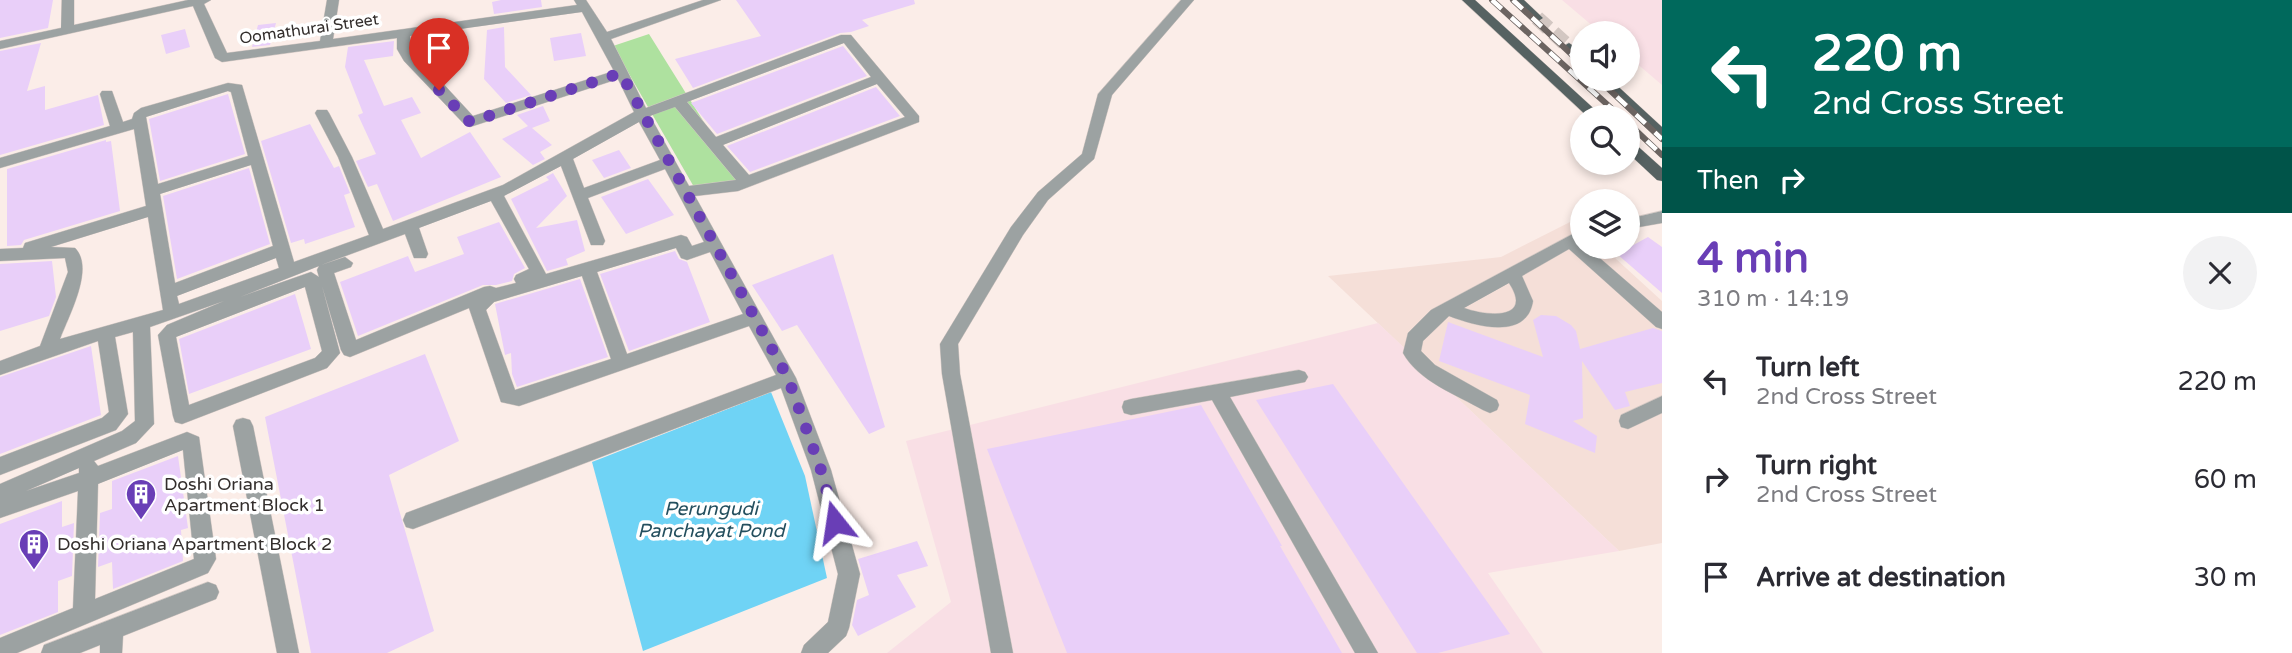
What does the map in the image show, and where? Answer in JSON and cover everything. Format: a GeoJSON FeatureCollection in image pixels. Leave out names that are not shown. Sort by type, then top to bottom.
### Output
{"type":"FeatureCollection","features":[{"type":"Feature","properties":{"kind":"main road"},"geometry":{"type":"LineString","coordinates":[[1468,0],[1583,105]]}},
{"type":"Feature","properties":{"kind":"main road"},"geometry":{"type":"LineString","coordinates":[[1516,0],[1537,18]]}},
{"type":"Feature","properties":{"kind":"main road"},"geometry":{"type":"LineString","coordinates":[[1615,91],[1662,135]]}},
{"type":"Feature","properties":{"kind":"main road"},"geometry":{"type":"LineString","coordinates":[[1640,156],[1662,176]]}},
{"type":"Feature","properties":{"kind":"street"},"geometry":{"type":"LineString","coordinates":[[67,31],[68,0]]}},
{"type":"Feature","properties":{"kind":"street"},"geometry":{"type":"LineString","coordinates":[[326,43],[333,0]]}},
{"type":"Feature","properties":{"kind":"street"},"geometry":{"type":"LineString","coordinates":[[604,37],[715,0]]}},
{"type":"Feature","properties":{"kind":"street"},"geometry":{"type":"LineString","coordinates":[[1002,653],[951,374],[949,345],[1017,231],[1042,195],[1089,156],[1105,94],[1188,0]]}},
{"type":"Feature","properties":{"kind":"street"},"geometry":{"type":"LineString","coordinates":[[0,45],[201,1]]}},
{"type":"Feature","properties":{"kind":"street","name":"Oomathurai Street"},"geometry":{"type":"LineString","coordinates":[[201,1],[222,58],[583,4]]}},
{"type":"Feature","properties":{"kind":"street"},"geometry":{"type":"LineString","coordinates":[[583,4],[604,37],[642,114],[788,378],[821,470],[849,574],[838,628],[812,653]]}},
{"type":"Feature","properties":{"kind":"street"},"geometry":{"type":"LineString","coordinates":[[403,32],[404,49],[409,58],[470,122],[621,73]]}},
{"type":"Feature","properties":{"kind":"street"},"geometry":{"type":"LineString","coordinates":[[495,194],[539,272],[350,350],[326,270],[415,239],[495,194],[566,159],[642,114],[846,38],[914,119],[733,187],[701,188],[686,193]]}},
{"type":"Feature","properties":{"kind":"street"},"geometry":{"type":"LineString","coordinates":[[713,143],[880,78]]}},
{"type":"Feature","properties":{"kind":"street"},"geometry":{"type":"LineString","coordinates":[[175,313],[169,292],[139,116],[146,111],[232,86],[237,88],[288,272]]}},
{"type":"Feature","properties":{"kind":"street"},"geometry":{"type":"LineString","coordinates":[[107,94],[118,129]]}},
{"type":"Feature","properties":{"kind":"street"},"geometry":{"type":"LineString","coordinates":[[677,100],[746,182]]}},
{"type":"Feature","properties":{"kind":"street"},"geometry":{"type":"LineString","coordinates":[[322,113],[345,157],[378,238]]}},
{"type":"Feature","properties":{"kind":"street"},"geometry":{"type":"LineString","coordinates":[[0,163],[140,122]]}},
{"type":"Feature","properties":{"kind":"street"},"geometry":{"type":"LineString","coordinates":[[152,191],[257,158]]}},
{"type":"Feature","properties":{"kind":"street"},"geometry":{"type":"LineString","coordinates":[[566,159],[597,240]]}},
{"type":"Feature","properties":{"kind":"street"},"geometry":{"type":"LineString","coordinates":[[580,195],[668,162]]}},
{"type":"Feature","properties":{"kind":"street"},"geometry":{"type":"LineString","coordinates":[[0,254],[155,209]]}},
{"type":"Feature","properties":{"kind":"street"},"geometry":{"type":"LineString","coordinates":[[1640,222],[1662,217]]}},
{"type":"Feature","properties":{"kind":"street"},"geometry":{"type":"LineString","coordinates":[[0,368],[105,332],[232,300],[311,278],[331,353],[329,358],[183,416],[167,335],[173,330],[232,300],[288,272],[378,238],[415,239]]}},
{"type":"Feature","properties":{"kind":"street"},"geometry":{"type":"LineString","coordinates":[[714,245],[687,254],[681,241],[488,297],[477,309],[508,397],[519,398],[754,317]]}},
{"type":"Feature","properties":{"kind":"street"},"geometry":{"type":"LineString","coordinates":[[1490,405],[1429,370],[1412,353],[1414,338],[1437,315],[1570,241]]}},
{"type":"Feature","properties":{"kind":"street"},"geometry":{"type":"LineString","coordinates":[[169,292],[280,250]]}},
{"type":"Feature","properties":{"kind":"street"},"geometry":{"type":"LineString","coordinates":[[0,254],[69,252],[75,258],[76,272],[47,352]]}},
{"type":"Feature","properties":{"kind":"street"},"geometry":{"type":"LineString","coordinates":[[1598,259],[1662,322]]}},
{"type":"Feature","properties":{"kind":"street"},"geometry":{"type":"LineString","coordinates":[[587,268],[621,363]]}},
{"type":"Feature","properties":{"kind":"street"},"geometry":{"type":"LineString","coordinates":[[1448,309],[1488,321],[1516,317],[1525,308],[1526,299],[1512,274]]}},
{"type":"Feature","properties":{"kind":"street"},"geometry":{"type":"LineString","coordinates":[[0,493],[129,437],[145,424],[141,323]]}},
{"type":"Feature","properties":{"kind":"street"},"geometry":{"type":"LineString","coordinates":[[0,466],[109,424],[119,414],[105,332]]}},
{"type":"Feature","properties":{"kind":"street"},"geometry":{"type":"LineString","coordinates":[[0,357],[19,362]]}},
{"type":"Feature","properties":{"kind":"street"},"geometry":{"type":"LineString","coordinates":[[1131,407],[1299,377]]}},
{"type":"Feature","properties":{"kind":"street"},"geometry":{"type":"LineString","coordinates":[[413,520],[788,378]]}},
{"type":"Feature","properties":{"kind":"street"},"geometry":{"type":"LineString","coordinates":[[1217,392],[1367,653]]}},
{"type":"Feature","properties":{"kind":"street"},"geometry":{"type":"LineString","coordinates":[[1628,421],[1662,404]]}},
{"type":"Feature","properties":{"kind":"street"},"geometry":{"type":"LineString","coordinates":[[243,426],[288,653]]}},
{"type":"Feature","properties":{"kind":"street"},"geometry":{"type":"LineString","coordinates":[[0,509],[190,440],[205,559],[201,566],[0,649]]}},
{"type":"Feature","properties":{"kind":"street"},"geometry":{"type":"LineString","coordinates":[[84,615],[90,454]]}},
{"type":"Feature","properties":{"kind":"street"},"geometry":{"type":"LineString","coordinates":[[52,653],[208,592]]}},
{"type":"Feature","properties":{"kind":"street"},"geometry":{"type":"LineString","coordinates":[[111,653],[112,629]]}},
{"type":"Feature","properties":{"kind":"shaded area"},"geometry":{"type":"Polygon","coordinates":[[[1562,0],[1662,0],[1662,85],[1640,66],[1640,21],[1587,21],[1562,0]]]}},
{"type":"Feature","properties":{"kind":"shaded area"},"geometry":{"type":"Polygon","coordinates":[[[1570,222],[1570,259],[1616,259],[1662,301],[1662,543],[1619,551],[1328,276],[1501,257],[1570,222]]]}},
{"type":"Feature","properties":{"kind":"shaded area"},"geometry":{"type":"Polygon","coordinates":[[[1378,323],[1619,551],[1488,573],[1543,653],[887,653],[951,602],[906,441],[1378,323]]]}},
{"type":"Feature","properties":{"kind":"green space"},"geometry":{"type":"Polygon","coordinates":[[[649,34],[740,180],[698,194],[613,46],[649,34]]]}},
{"type":"Feature","properties":{"kind":"water","name":"Perungudi Panchayat Pond"},"geometry":{"type":"Polygon","coordinates":[[[771,392],[805,476],[827,578],[643,651],[592,462],[771,392]]]}},
{"type":"Feature","properties":{"kind":"building"},"geometry":{"type":"Polygon","coordinates":[[[0,0],[53,0],[48,28],[0,38],[0,0]]]}},
{"type":"Feature","properties":{"kind":"building"},"geometry":{"type":"Polygon","coordinates":[[[541,0],[542,7],[494,14],[492,2],[541,0]]]}},
{"type":"Feature","properties":{"kind":"building"},"geometry":{"type":"Polygon","coordinates":[[[736,0],[914,0],[915,4],[862,20],[869,26],[840,33],[693,88],[675,59],[761,36],[736,0]]]}},
{"type":"Feature","properties":{"kind":"building"},"geometry":{"type":"Polygon","coordinates":[[[276,23],[270,45],[252,47],[258,25],[276,23]]]}},
{"type":"Feature","properties":{"kind":"building"},"geometry":{"type":"Polygon","coordinates":[[[504,27],[505,67],[531,95],[506,103],[484,79],[487,30],[504,27]]]}},
{"type":"Feature","properties":{"kind":"building"},"geometry":{"type":"Polygon","coordinates":[[[185,29],[190,47],[166,54],[161,35],[185,29]]]}},
{"type":"Feature","properties":{"kind":"building"},"geometry":{"type":"Polygon","coordinates":[[[581,33],[586,56],[554,61],[550,38],[581,33]]]}},
{"type":"Feature","properties":{"kind":"building"},"geometry":{"type":"Polygon","coordinates":[[[394,41],[393,56],[364,60],[384,106],[412,97],[421,113],[401,120],[421,158],[470,132],[501,177],[393,221],[377,184],[368,187],[356,161],[376,154],[358,115],[363,113],[345,67],[348,47],[394,41]]]}},
{"type":"Feature","properties":{"kind":"building"},"geometry":{"type":"Polygon","coordinates":[[[41,43],[27,91],[45,86],[45,110],[98,95],[104,125],[0,155],[0,51],[41,43]]]}},
{"type":"Feature","properties":{"kind":"building"},"geometry":{"type":"Polygon","coordinates":[[[843,46],[867,76],[717,134],[691,103],[843,46]]]}},
{"type":"Feature","properties":{"kind":"building"},"geometry":{"type":"Polygon","coordinates":[[[876,87],[900,116],[750,172],[727,146],[876,87]]]}},
{"type":"Feature","properties":{"kind":"building"},"geometry":{"type":"Polygon","coordinates":[[[228,94],[245,154],[160,181],[149,119],[228,94]]]}},
{"type":"Feature","properties":{"kind":"building"},"geometry":{"type":"Polygon","coordinates":[[[543,106],[550,121],[532,128],[552,145],[540,152],[545,159],[533,165],[502,139],[528,126],[517,115],[543,106]]]}},
{"type":"Feature","properties":{"kind":"building"},"geometry":{"type":"Polygon","coordinates":[[[310,124],[334,168],[339,166],[350,193],[344,195],[355,227],[305,244],[304,239],[291,243],[261,141],[310,124]]]}},
{"type":"Feature","properties":{"kind":"building"},"geometry":{"type":"Polygon","coordinates":[[[106,140],[111,141],[120,211],[24,240],[21,245],[7,246],[7,169],[106,140]]]}},
{"type":"Feature","properties":{"kind":"building"},"geometry":{"type":"Polygon","coordinates":[[[619,150],[631,168],[604,178],[592,160],[619,150]]]}},
{"type":"Feature","properties":{"kind":"building"},"geometry":{"type":"Polygon","coordinates":[[[249,168],[270,244],[177,279],[163,196],[249,168]]]}},
{"type":"Feature","properties":{"kind":"building"},"geometry":{"type":"Polygon","coordinates":[[[553,173],[567,196],[536,228],[577,220],[585,251],[566,259],[568,265],[547,271],[511,199],[549,180],[546,177],[553,173]]]}},
{"type":"Feature","properties":{"kind":"building"},"geometry":{"type":"Polygon","coordinates":[[[648,179],[674,215],[626,234],[601,197],[648,179]]]}},
{"type":"Feature","properties":{"kind":"building"},"geometry":{"type":"Polygon","coordinates":[[[499,222],[525,268],[514,274],[512,281],[483,285],[358,336],[340,282],[408,256],[415,272],[464,254],[457,237],[499,222]]]}},
{"type":"Feature","properties":{"kind":"building"},"geometry":{"type":"Polygon","coordinates":[[[1648,237],[1662,247],[1662,293],[1623,259],[1640,259],[1640,241],[1648,237]]]}},
{"type":"Feature","properties":{"kind":"building"},"geometry":{"type":"Polygon","coordinates":[[[675,251],[679,259],[687,262],[710,322],[629,351],[600,274],[675,251]]]}},
{"type":"Feature","properties":{"kind":"building"},"geometry":{"type":"Polygon","coordinates":[[[833,254],[885,427],[869,434],[797,325],[782,331],[752,285],[833,254]]]}},
{"type":"Feature","properties":{"kind":"building"},"geometry":{"type":"Polygon","coordinates":[[[52,261],[56,297],[49,316],[0,331],[0,264],[52,261]]]}},
{"type":"Feature","properties":{"kind":"building"},"geometry":{"type":"Polygon","coordinates":[[[580,279],[608,357],[517,387],[512,374],[511,353],[505,355],[495,304],[580,279]]]}},
{"type":"Feature","properties":{"kind":"building"},"geometry":{"type":"Polygon","coordinates":[[[295,294],[311,349],[189,394],[179,339],[295,294]]]}},
{"type":"Feature","properties":{"kind":"building"},"geometry":{"type":"Polygon","coordinates":[[[1541,315],[1556,316],[1571,325],[1576,331],[1580,349],[1653,328],[1662,331],[1662,383],[1625,392],[1630,406],[1615,410],[1582,361],[1583,418],[1573,421],[1597,436],[1595,453],[1525,424],[1530,395],[1439,361],[1448,322],[1543,357],[1533,320],[1541,315]]]}},
{"type":"Feature","properties":{"kind":"building"},"geometry":{"type":"Polygon","coordinates":[[[91,346],[101,415],[0,454],[0,377],[91,346]]]}},
{"type":"Feature","properties":{"kind":"building"},"geometry":{"type":"Polygon","coordinates":[[[425,354],[459,441],[389,475],[434,631],[387,653],[311,653],[265,417],[425,354]]]}},
{"type":"Feature","properties":{"kind":"building"},"geometry":{"type":"Polygon","coordinates":[[[1333,384],[1510,634],[1438,653],[1417,653],[1256,400],[1333,384]]]}},
{"type":"Feature","properties":{"kind":"building"},"geometry":{"type":"Polygon","coordinates":[[[1201,405],[1342,653],[1067,653],[987,449],[1201,405]]]}},
{"type":"Feature","properties":{"kind":"building","name":"Doshi Oriana Apartment Block 1"},"geometry":{"type":"Polygon","coordinates":[[[178,456],[188,528],[181,530],[183,561],[113,589],[112,562],[98,567],[100,513],[112,509],[112,481],[178,456]]]}},
{"type":"Feature","properties":{"kind":"building","name":"Doshi Oriana Apartment Block 2"},"geometry":{"type":"Polygon","coordinates":[[[62,501],[62,527],[74,523],[72,576],[58,581],[58,612],[0,635],[0,524],[62,501]]]}},
{"type":"Feature","properties":{"kind":"building"},"geometry":{"type":"Polygon","coordinates":[[[917,541],[928,566],[897,575],[916,607],[858,636],[852,625],[857,600],[869,595],[858,559],[917,541]]]}},
{"type":"Feature","properties":{"kind":"tunnel"},"geometry":{"type":"LineString","coordinates":[[1537,18],[1569,47]]}},
{"type":"Feature","properties":{"kind":"railway"},"geometry":{"type":"LineString","coordinates":[[1492,0],[1608,105]]}},
{"type":"Feature","properties":{"kind":"railway"},"geometry":{"type":"LineString","coordinates":[[1513,0],[1570,53]]}},
{"type":"Feature","properties":{"kind":"railway"},"geometry":{"type":"LineString","coordinates":[[1611,91],[1662,139]]}},
{"type":"Feature","properties":{"kind":"railway"},"geometry":{"type":"LineString","coordinates":[[1640,134],[1662,155]]}},
{"type":"Feature","properties":{"kind":"place","name":"Doshi Oriana Apartment Block 1"},"geometry":{"type":"Point","coordinates":[141,521]}},
{"type":"Feature","properties":{"kind":"place","name":"Doshi Oriana Apartment Block 2"},"geometry":{"type":"Point","coordinates":[34,571]}},
{"type":"Feature","properties":{"kind":"route"},"geometry":{"type":"LineString","coordinates":[[439,90],[470,122],[621,73],[788,378],[821,470],[835,522]]}}]}
